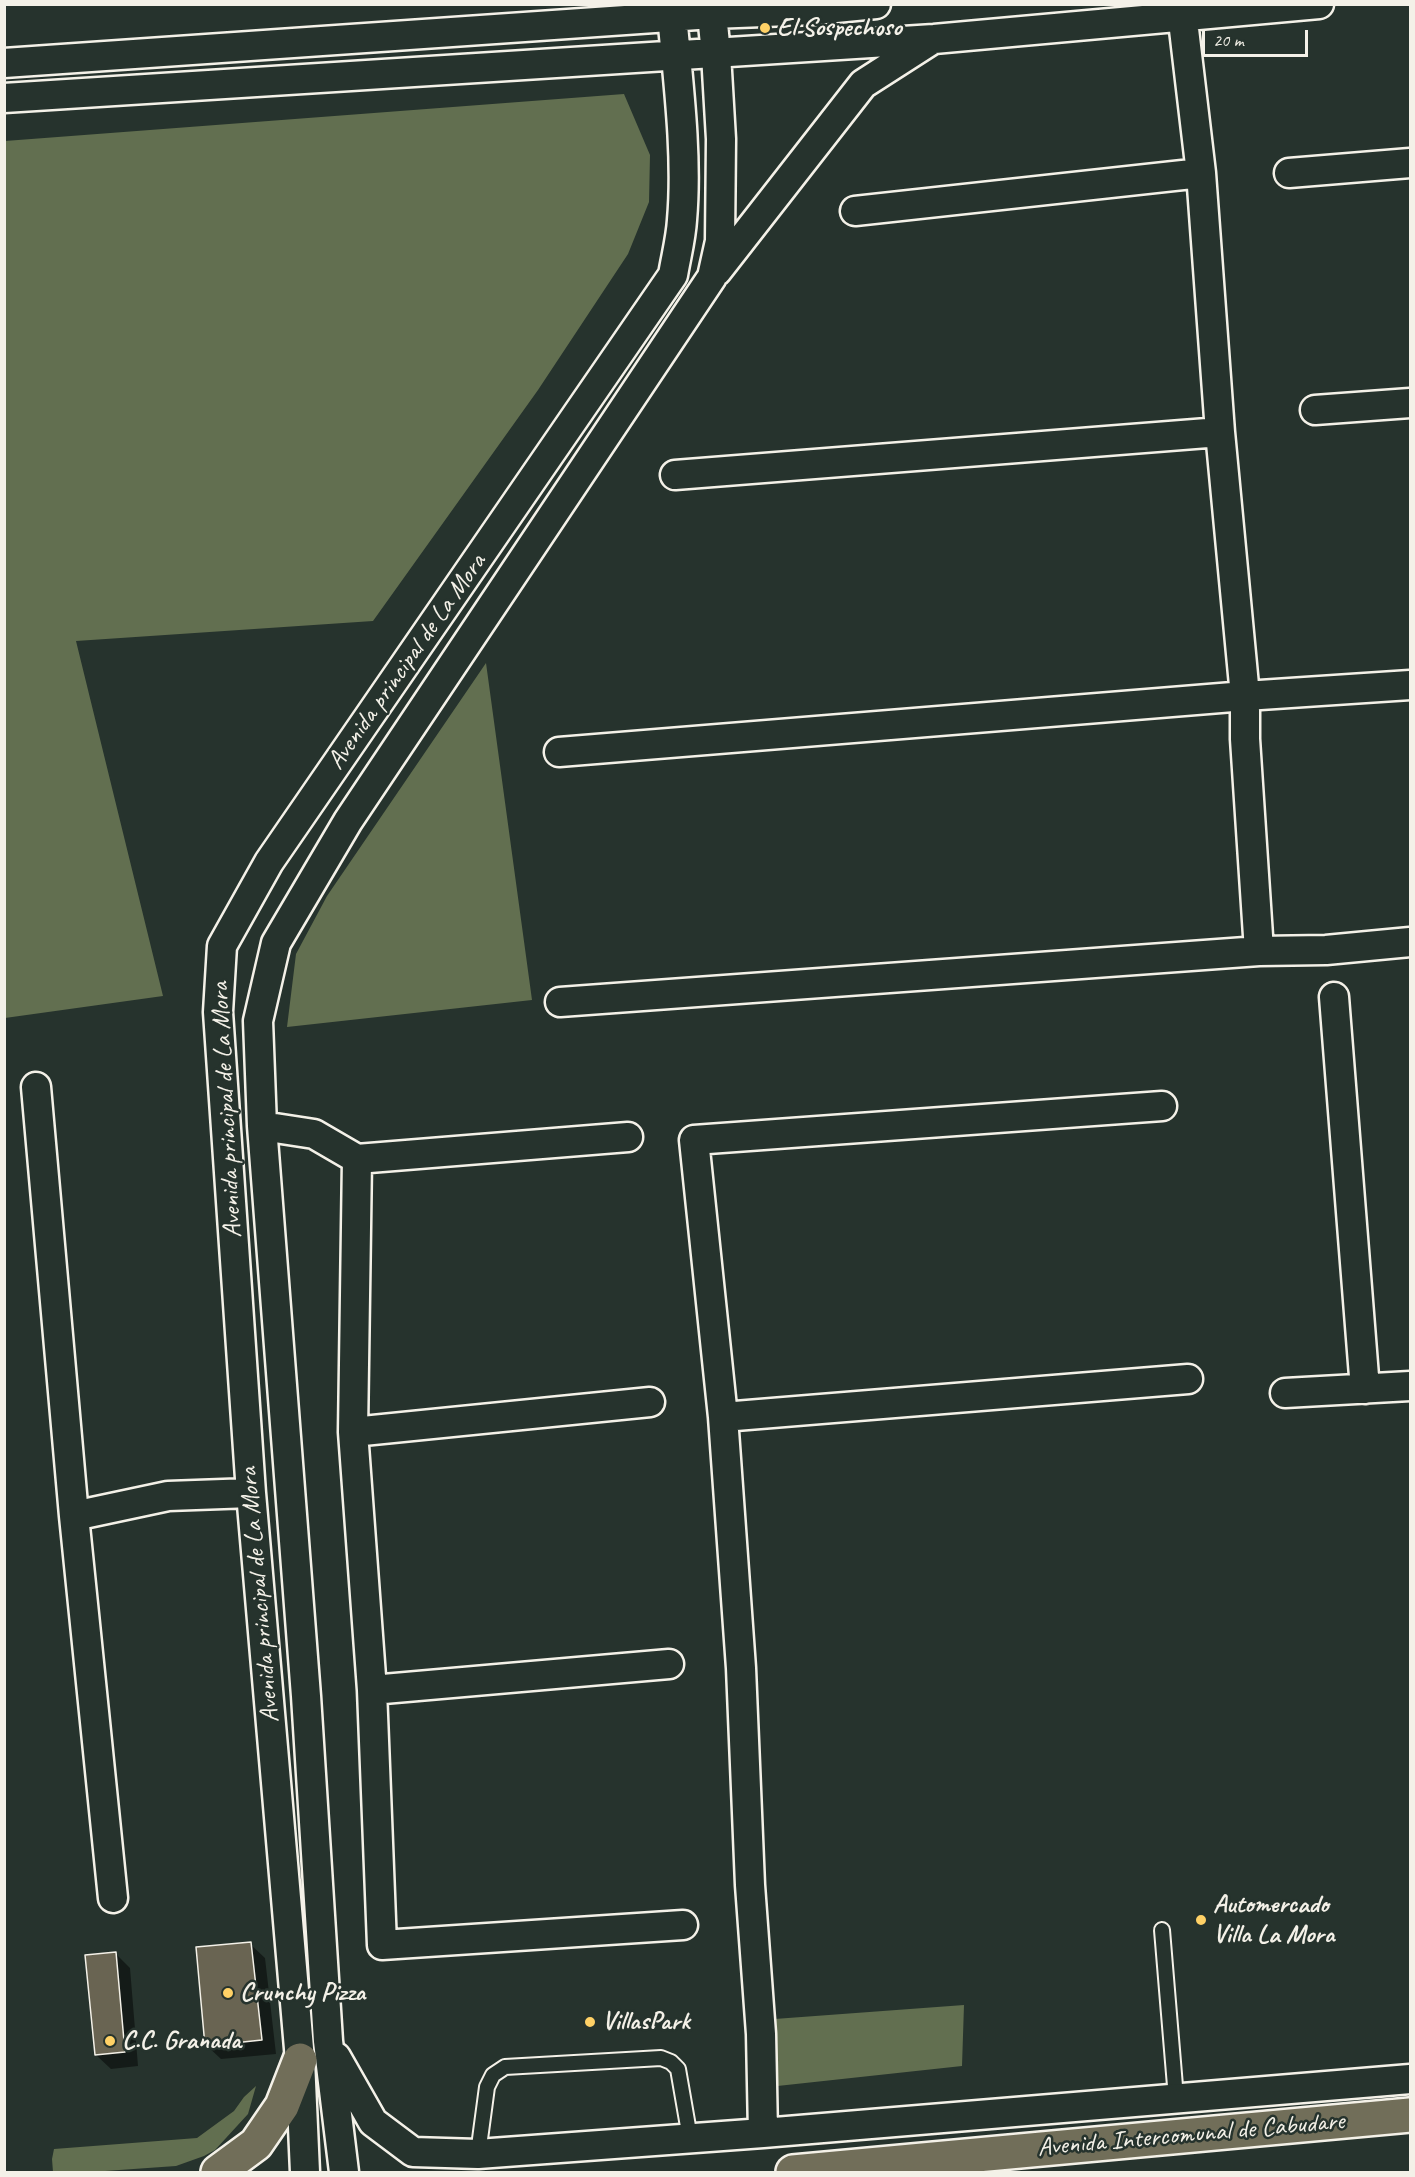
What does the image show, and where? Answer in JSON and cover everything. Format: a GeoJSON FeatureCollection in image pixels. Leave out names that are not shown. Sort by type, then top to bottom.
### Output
{"type":"FeatureCollection","features":[{"type":"Feature","properties":{"kind":"highway"},"geometry":{"type":"LineString","coordinates":[[218,2172],[256,2144],[282,2106],[300,2060]]}},
{"type":"Feature","properties":{"kind":"highway","name":"Avenida Intercomunal de Cabudare"},"geometry":{"type":"LineString","coordinates":[[793,2172],[1410,2115]]}},
{"type":"Feature","properties":{"kind":"street"},"geometry":{"type":"LineString","coordinates":[[4,63],[672,11],[815,10],[876,4]]}},
{"type":"Feature","properties":{"kind":"street"},"geometry":{"type":"LineString","coordinates":[[4,98],[934,39],[1182,10],[1320,4]]}},
{"type":"Feature","properties":{"kind":"street","name":"Avenida principal de La Mora"},"geometry":{"type":"LineString","coordinates":[[344,2172],[328,2041],[304,1673],[262,1126],[258,1020],[276,944],[348,821],[712,277],[720,241],[721,139],[711,9]]}},
{"type":"Feature","properties":{"kind":"street"},"geometry":{"type":"LineString","coordinates":[[1182,10],[1201,173],[1245,696],[1245,739],[1259,951]]}},
{"type":"Feature","properties":{"kind":"street","name":"Avenida principal de La Mora"},"geometry":{"type":"LineString","coordinates":[[305,2172],[300,2060],[251,1493],[218,1012],[222,946],[269,862],[674,275],[682,220],[682,160],[677,56],[672,11]]}},
{"type":"Feature","properties":{"kind":"street"},"geometry":{"type":"LineString","coordinates":[[712,277],[863,84],[934,39]]}},
{"type":"Feature","properties":{"kind":"street"},"geometry":{"type":"LineString","coordinates":[[1289,173],[1410,163]]}},
{"type":"Feature","properties":{"kind":"street"},"geometry":{"type":"LineString","coordinates":[[855,211],[1201,173]]}},
{"type":"Feature","properties":{"kind":"street"},"geometry":{"type":"LineString","coordinates":[[1315,410],[1410,403]]}},
{"type":"Feature","properties":{"kind":"street"},"geometry":{"type":"LineString","coordinates":[[675,475],[1221,432]]}},
{"type":"Feature","properties":{"kind":"street"},"geometry":{"type":"LineString","coordinates":[[559,752],[1245,696],[1410,685]]}},
{"type":"Feature","properties":{"kind":"street"},"geometry":{"type":"LineString","coordinates":[[560,1002],[1259,951],[1326,950],[1410,942]]}},
{"type":"Feature","properties":{"kind":"street"},"geometry":{"type":"LineString","coordinates":[[1334,997],[1365,1389]]}},
{"type":"Feature","properties":{"kind":"street"},"geometry":{"type":"LineString","coordinates":[[36,1087],[74,1516],[113,1898]]}},
{"type":"Feature","properties":{"kind":"street"},"geometry":{"type":"LineString","coordinates":[[764,2133],[761,2034],[750,1884],[741,1668],[723,1417],[694,1140],[1162,1106]]}},
{"type":"Feature","properties":{"kind":"street"},"geometry":{"type":"LineString","coordinates":[[262,1126],[314,1134],[357,1159],[628,1137]]}},
{"type":"Feature","properties":{"kind":"street"},"geometry":{"type":"LineString","coordinates":[[357,1159],[353,1432],[372,1690],[382,1946],[683,1924]]}},
{"type":"Feature","properties":{"kind":"street"},"geometry":{"type":"LineString","coordinates":[[723,1417],[1188,1379]]}},
{"type":"Feature","properties":{"kind":"street"},"geometry":{"type":"LineString","coordinates":[[1286,1393],[1410,1386]]}},
{"type":"Feature","properties":{"kind":"street"},"geometry":{"type":"LineString","coordinates":[[353,1432],[650,1402]]}},
{"type":"Feature","properties":{"kind":"street"},"geometry":{"type":"LineString","coordinates":[[74,1516],[168,1496],[251,1493]]}},
{"type":"Feature","properties":{"kind":"street"},"geometry":{"type":"LineString","coordinates":[[372,1690],[669,1664]]}},
{"type":"Feature","properties":{"kind":"street"},"geometry":{"type":"LineString","coordinates":[[328,2041],[349,2083],[373,2122],[413,2152],[478,2154],[764,2133],[1410,2079]]}},
{"type":"Feature","properties":{"kind":"lane"},"geometry":{"type":"LineString","coordinates":[[1162,1930],[1176,2098]]}},
{"type":"Feature","properties":{"kind":"lane"},"geometry":{"type":"LineString","coordinates":[[478,2154],[487,2087],[493,2075],[505,2067],[661,2058],[671,2062],[678,2069],[690,2138]]}},
{"type":"Feature","properties":{"kind":"green space"},"geometry":{"type":"Polygon","coordinates":[[[624,94],[650,155],[649,202],[628,254],[538,390],[373,621],[76,641],[163,996],[5,1018],[5,141],[624,94]]]}},
{"type":"Feature","properties":{"kind":"green space"},"geometry":{"type":"Polygon","coordinates":[[[486,663],[532,1000],[287,1027],[296,954],[327,896],[486,663]]]}},
{"type":"Feature","properties":{"kind":"green space"},"geometry":{"type":"Polygon","coordinates":[[[964,2005],[962,2066],[759,2088],[761,2020],[964,2005]]]}},
{"type":"Feature","properties":{"kind":"green space"},"geometry":{"type":"Polygon","coordinates":[[[256,2086],[248,2114],[215,2150],[204,2156],[176,2166],[91,2172],[53,2172],[54,2149],[197,2138],[234,2111],[256,2086]]]}},
{"type":"Feature","properties":{"kind":"building","name":"Crunchy Pizza"},"geometry":{"type":"Polygon","coordinates":[[[251,1942],[262,2040],[205,2046],[196,1947],[251,1942]]]}},
{"type":"Feature","properties":{"kind":"building"},"geometry":{"type":"Polygon","coordinates":[[[116,1952],[125,2052],[95,2055],[85,1955],[116,1952]]]}},
{"type":"Feature","properties":{"kind":"place","name":"El Sospechoso"},"geometry":{"type":"Point","coordinates":[765,28]}},
{"type":"Feature","properties":{"kind":"place","name":"Automercado Villa La Mora"},"geometry":{"type":"Point","coordinates":[1201,1920]}},
{"type":"Feature","properties":{"kind":"place","name":"Crunchy Pizza"},"geometry":{"type":"Point","coordinates":[228,1993]}},
{"type":"Feature","properties":{"kind":"place","name":"VillasPark"},"geometry":{"type":"Point","coordinates":[590,2022]}},
{"type":"Feature","properties":{"kind":"place","name":"C.C. Granada"},"geometry":{"type":"Point","coordinates":[110,2041]}}]}
